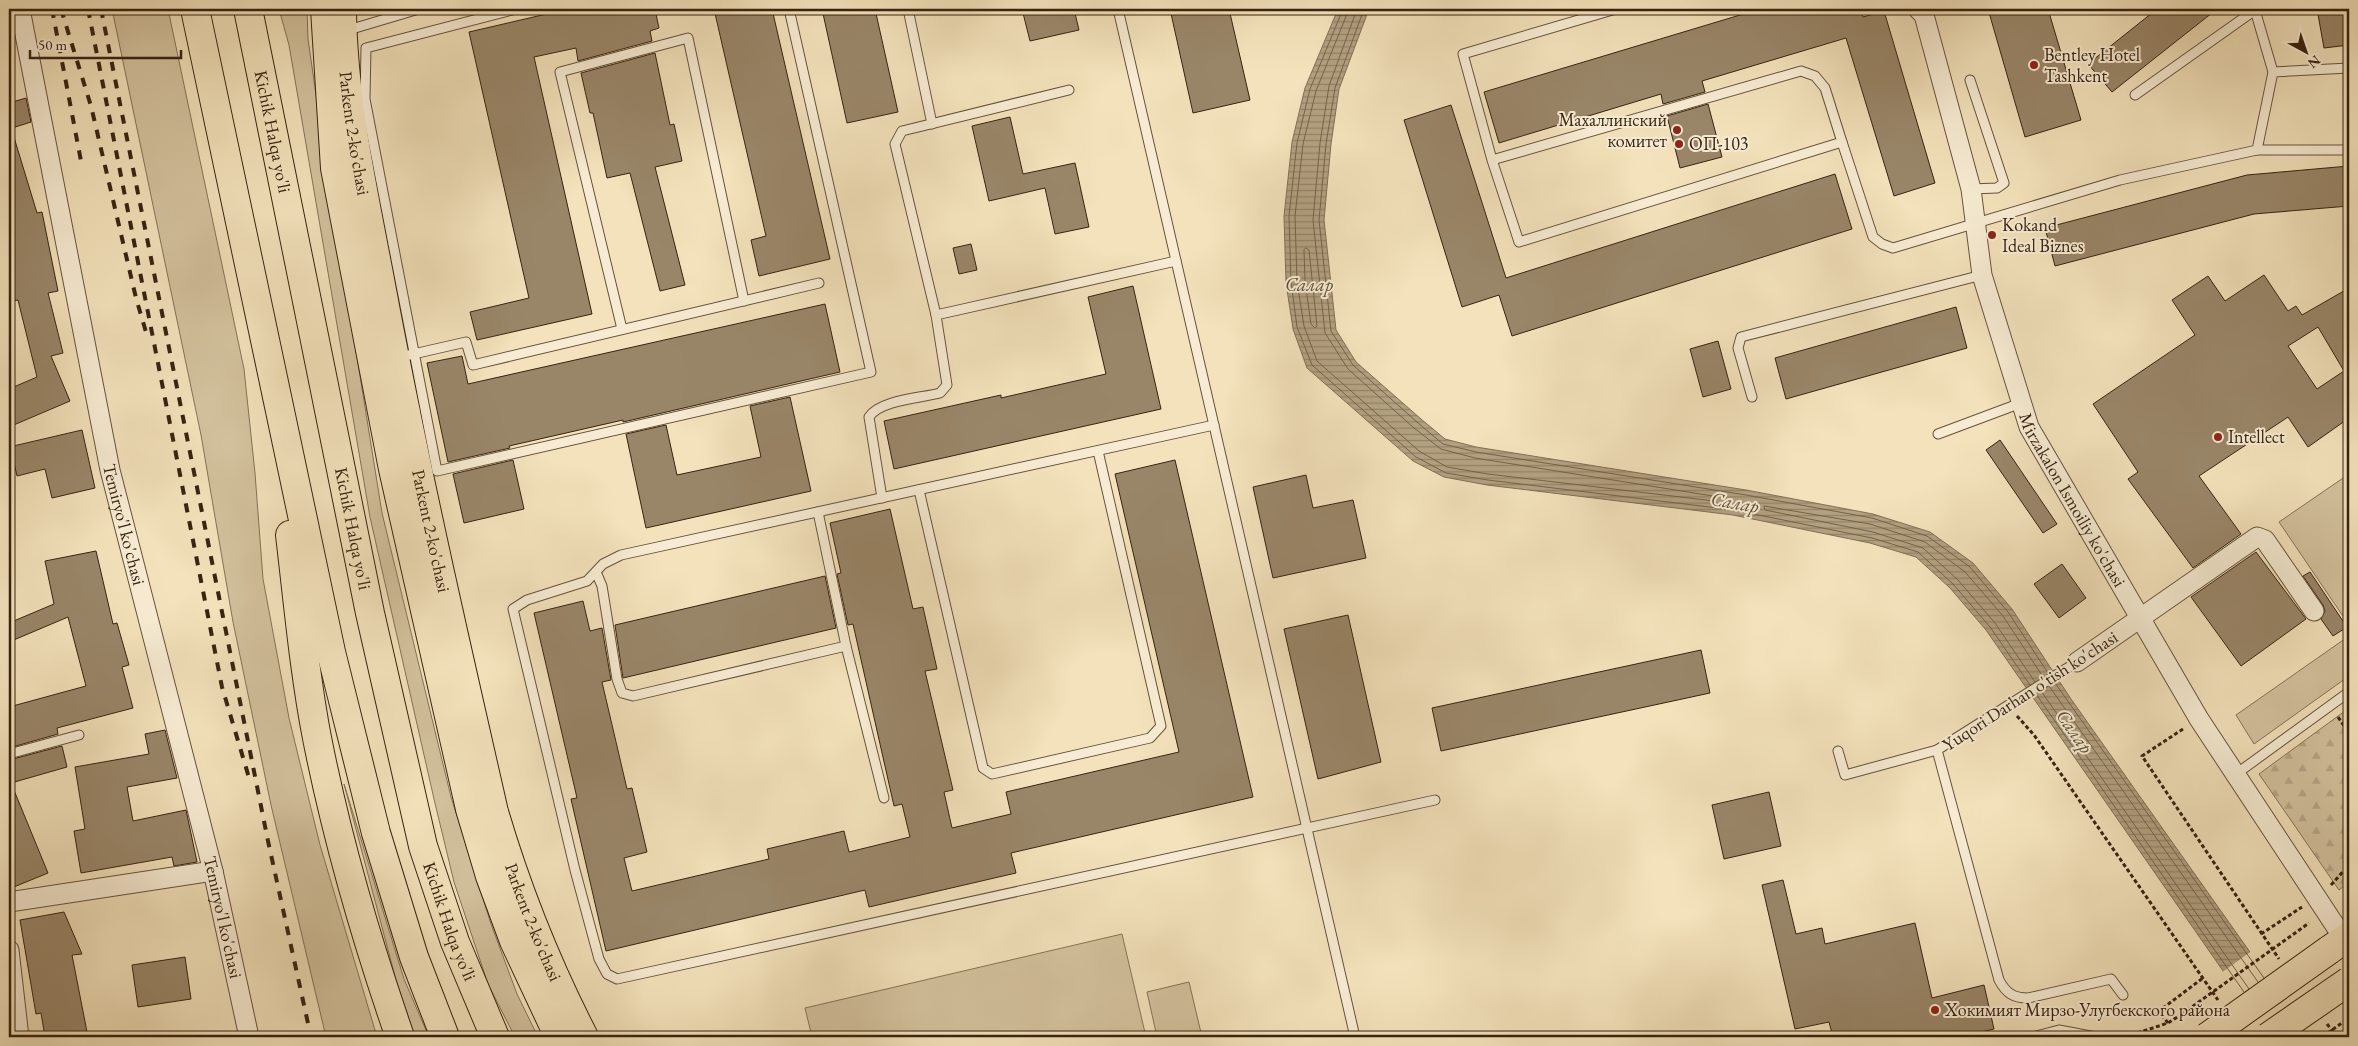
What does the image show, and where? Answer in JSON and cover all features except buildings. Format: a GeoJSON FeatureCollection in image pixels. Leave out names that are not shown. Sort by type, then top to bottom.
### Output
{"type":"FeatureCollection","features":[{"type":"Feature","properties":{"kind":"main road"},"geometry":{"type":"LineString","coordinates":[[196,9],[331,652],[376,833],[414,957],[445,1037]]}},
{"type":"Feature","properties":{"kind":"main road","name":"Kichik Halqa yo'li"},"geometry":{"type":"LineString","coordinates":[[248,9],[370,612],[423,846],[455,942],[495,1037]]}},
{"type":"Feature","properties":{"kind":"main road"},"geometry":{"type":"LineString","coordinates":[[325,9],[335,168],[384,361],[393,469],[470,809],[490,876],[514,941],[559,1037]]}},
{"type":"Feature","properties":{"kind":"main road","name":"Parkent 2-ko'chasi"},"geometry":{"type":"LineString","coordinates":[[342,20],[356,154],[384,361],[417,474],[494,812],[529,918],[551,970],[584,1037]]}},
{"type":"Feature","properties":{"kind":"main road"},"geometry":{"type":"LineString","coordinates":[[270,367],[316,736],[340,841],[400,1037]]}},
{"type":"Feature","properties":{"kind":"main road"},"geometry":{"type":"LineString","coordinates":[[2207,1037],[2341,942]]}},
{"type":"Feature","properties":{"kind":"main road"},"geometry":{"type":"LineString","coordinates":[[2268,1037],[2349,982]]}},
{"type":"Feature","properties":{"kind":"street","name":"Temiryo'l ko'chasi"},"geometry":{"type":"LineString","coordinates":[[20,9],[110,470],[213,872],[249,1037]]}},
{"type":"Feature","properties":{"kind":"street","name":"Mirzakalon Ismoiliy ko'chasi"},"geometry":{"type":"LineString","coordinates":[[1918,9],[1924,15],[1971,189],[1982,275],[2029,427],[2199,719],[2236,774],[2341,942]]}},
{"type":"Feature","properties":{"kind":"street","name":"Yuqori Darhan o'tish ko'chasi"},"geometry":{"type":"LineString","coordinates":[[2077,662],[2260,537],[2265,540],[2314,612]]}},
{"type":"Feature","properties":{"kind":"street"},"geometry":{"type":"LineString","coordinates":[[9,902],[213,872]]}},
{"type":"Feature","properties":{"kind":"street"},"geometry":{"type":"LineString","coordinates":[[9,950],[12,1003],[19,1037]]}},
{"type":"Feature","properties":{"kind":"lane"},"geometry":{"type":"LineString","coordinates":[[342,20],[419,9]]}},
{"type":"Feature","properties":{"kind":"lane"},"geometry":{"type":"LineString","coordinates":[[516,9],[366,48],[365,99],[438,472],[871,372],[789,9]]}},
{"type":"Feature","properties":{"kind":"lane"},"geometry":{"type":"LineString","coordinates":[[908,9],[932,124]]}},
{"type":"Feature","properties":{"kind":"lane"},"geometry":{"type":"LineString","coordinates":[[1118,9],[1355,1037]]}},
{"type":"Feature","properties":{"kind":"lane"},"geometry":{"type":"LineString","coordinates":[[1616,9],[1463,54],[1492,160],[1519,242],[1842,142]]}},
{"type":"Feature","properties":{"kind":"lane"},"geometry":{"type":"LineString","coordinates":[[2135,95],[2256,10],[2273,72],[2258,150]]}},
{"type":"Feature","properties":{"kind":"lane"},"geometry":{"type":"LineString","coordinates":[[622,329],[560,72],[688,38],[744,300]]}},
{"type":"Feature","properties":{"kind":"lane"},"geometry":{"type":"LineString","coordinates":[[2273,72],[2349,68]]}},
{"type":"Feature","properties":{"kind":"lane"},"geometry":{"type":"LineString","coordinates":[[1492,160],[1802,71],[1815,76],[1825,88],[1873,236],[1882,244],[1893,248],[2120,180],[2258,150],[2349,150]]}},
{"type":"Feature","properties":{"kind":"lane"},"geometry":{"type":"LineString","coordinates":[[1970,80],[2004,183],[1997,188],[1971,189]]}},
{"type":"Feature","properties":{"kind":"lane"},"geometry":{"type":"LineString","coordinates":[[882,498],[869,417],[874,410],[883,406],[940,393],[947,385],[936,315],[895,144],[902,131],[1069,90]]}},
{"type":"Feature","properties":{"kind":"lane"},"geometry":{"type":"LineString","coordinates":[[936,315],[1176,261]]}},
{"type":"Feature","properties":{"kind":"lane"},"geometry":{"type":"LineString","coordinates":[[1752,397],[1738,348],[1742,337],[1982,275]]}},
{"type":"Feature","properties":{"kind":"lane"},"geometry":{"type":"LineString","coordinates":[[384,361],[466,342],[473,365],[819,283]]}},
{"type":"Feature","properties":{"kind":"lane"},"geometry":{"type":"LineString","coordinates":[[1938,434],[2021,403]]}},
{"type":"Feature","properties":{"kind":"lane"},"geometry":{"type":"LineString","coordinates":[[1214,425],[621,555],[603,564],[587,581],[527,600],[513,609],[575,870],[599,959],[608,974],[617,979],[1435,800]]}},
{"type":"Feature","properties":{"kind":"lane"},"geometry":{"type":"LineString","coordinates":[[919,490],[983,768],[992,774],[1150,738],[1161,726],[1098,451]]}},
{"type":"Feature","properties":{"kind":"lane"},"geometry":{"type":"LineString","coordinates":[[818,512],[846,646],[884,798]]}},
{"type":"Feature","properties":{"kind":"lane"},"geometry":{"type":"LineString","coordinates":[[596,572],[602,586],[617,679],[622,693],[633,696],[846,646]]}},
{"type":"Feature","properties":{"kind":"lane","name":"Yuqori Darhan o'tish ko'chasi"},"geometry":{"type":"LineString","coordinates":[[2077,662],[1937,750],[1998,980],[2003,988],[2017,998],[2028,998],[2111,979],[2123,995]]}},
{"type":"Feature","properties":{"kind":"lane"},"geometry":{"type":"LineString","coordinates":[[2236,774],[2349,692]]}},
{"type":"Feature","properties":{"kind":"lane"},"geometry":{"type":"LineString","coordinates":[[9,754],[78,735]]}},
{"type":"Feature","properties":{"kind":"lane"},"geometry":{"type":"LineString","coordinates":[[1838,751],[1845,775],[1937,750]]}},
{"type":"Feature","properties":{"kind":"lane"},"geometry":{"type":"LineString","coordinates":[[2033,1037],[2059,1030],[2096,1037]]}},
{"type":"Feature","properties":{"kind":"path"},"geometry":{"type":"LineString","coordinates":[[2331,706],[2349,733]]}},
{"type":"Feature","properties":{"kind":"path"},"geometry":{"type":"LineString","coordinates":[[2008,707],[2034,735],[2206,983]]}},
{"type":"Feature","properties":{"kind":"path"},"geometry":{"type":"LineString","coordinates":[[2199,719],[2142,756],[2266,941]]}},
{"type":"Feature","properties":{"kind":"path"},"geometry":{"type":"LineString","coordinates":[[2349,823],[2349,830]]}},
{"type":"Feature","properties":{"kind":"path"},"geometry":{"type":"LineString","coordinates":[[2328,889],[2349,865]]}},
{"type":"Feature","properties":{"kind":"path"},"geometry":{"type":"LineString","coordinates":[[2261,934],[2306,904]]}},
{"type":"Feature","properties":{"kind":"path"},"geometry":{"type":"LineString","coordinates":[[2125,1037],[2168,1023],[2309,923]]}},
{"type":"Feature","properties":{"kind":"path"},"geometry":{"type":"LineString","coordinates":[[2168,1023],[2159,1011],[2203,978]]}},
{"type":"Feature","properties":{"kind":"path"},"geometry":{"type":"LineString","coordinates":[[2322,1037],[2349,1018]]}},
{"type":"Feature","properties":{"kind":"path"},"geometry":{"type":"LineString","coordinates":[[2342,1037],[2349,1032]]}},
{"type":"Feature","properties":{"kind":"green space"},"geometry":{"type":"Polygon","coordinates":[[[112,9],[168,9],[244,369],[255,473],[263,579],[289,718],[320,845],[377,1037],[326,1037],[271,805],[233,622],[201,435],[112,9]]]}},
{"type":"Feature","properties":{"kind":"green space"},"geometry":{"type":"Polygon","coordinates":[[[279,9],[307,9],[308,39],[326,164],[382,513],[451,797],[491,924],[517,994],[538,1037],[515,1037],[488,984],[454,882],[370,517],[289,45],[279,9]]]}},
{"type":"Feature","properties":{"kind":"green space"},"geometry":{"type":"Polygon","coordinates":[[[2349,474],[2349,625],[2279,522],[2349,474]]]}},
{"type":"Feature","properties":{"kind":"green space"},"geometry":{"type":"Polygon","coordinates":[[[2349,636],[2349,676],[2254,744],[2236,715],[2349,636]]]}},
{"type":"Feature","properties":{"kind":"green space"},"geometry":{"type":"Polygon","coordinates":[[[2349,708],[2349,882],[2339,890],[2259,774],[2349,708]]]}},
{"type":"Feature","properties":{"kind":"green space"},"geometry":{"type":"Polygon","coordinates":[[[344,784],[404,979],[429,1037],[415,1037],[396,980],[344,784]]]}},
{"type":"Feature","properties":{"kind":"green space"},"geometry":{"type":"Polygon","coordinates":[[[1122,934],[1146,1037],[812,1037],[805,1008],[1122,934]]]}},
{"type":"Feature","properties":{"kind":"green space"},"geometry":{"type":"Polygon","coordinates":[[[1189,982],[1202,1037],[1157,1037],[1147,992],[1189,982]]]}},
{"type":"Feature","properties":{"kind":"water","name":"Салар"},"geometry":{"type":"Polygon","coordinates":[[[1338,9],[1369,9],[1339,89],[1331,144],[1324,220],[1336,330],[1356,362],[1445,439],[1476,447],[1746,490],[1873,514],[1930,532],[1973,563],[2012,609],[2071,699],[2310,1037],[2269,1037],[1986,630],[1950,588],[1916,557],[1870,543],[1733,515],[1487,485],[1444,477],[1413,461],[1307,368],[1293,329],[1286,283],[1284,216],[1292,142],[1305,88],[1338,9]]]}},
{"type":"Feature","properties":{"kind":"pier"},"geometry":{"type":"Polygon","coordinates":[[[2253,950],[2312,1037],[2266,1037],[2221,973],[2253,950]]]}},
{"type":"Feature","properties":{"kind":"railway"},"geometry":{"type":"LineString","coordinates":[[52,9],[81,161]]}},
{"type":"Feature","properties":{"kind":"railway"},"geometry":{"type":"LineString","coordinates":[[61,9],[91,106],[136,298],[146,332]]}},
{"type":"Feature","properties":{"kind":"railway"},"geometry":{"type":"LineString","coordinates":[[88,9],[222,687],[250,781]]}},
{"type":"Feature","properties":{"kind":"railway"},"geometry":{"type":"LineString","coordinates":[[101,9],[268,841],[311,1037]]}},
{"type":"Feature","properties":{"kind":"place","name":"Bentley Hotel Tashkent"},"geometry":{"type":"Point","coordinates":[2034,65]}},
{"type":"Feature","properties":{"kind":"place","name":"Махаллинский комитет"},"geometry":{"type":"Point","coordinates":[1677,130]}},
{"type":"Feature","properties":{"kind":"place","name":"ОП-103"},"geometry":{"type":"Point","coordinates":[1679,144]}},
{"type":"Feature","properties":{"kind":"place","name":"Kokand Ideal Biznes"},"geometry":{"type":"Point","coordinates":[1992,235]}},
{"type":"Feature","properties":{"kind":"place","name":"Intellect"},"geometry":{"type":"Point","coordinates":[2218,437]}},
{"type":"Feature","properties":{"kind":"place","name":"Хокимият Мирзо-Улугбекского района"},"geometry":{"type":"Point","coordinates":[1935,1010]}}]}
